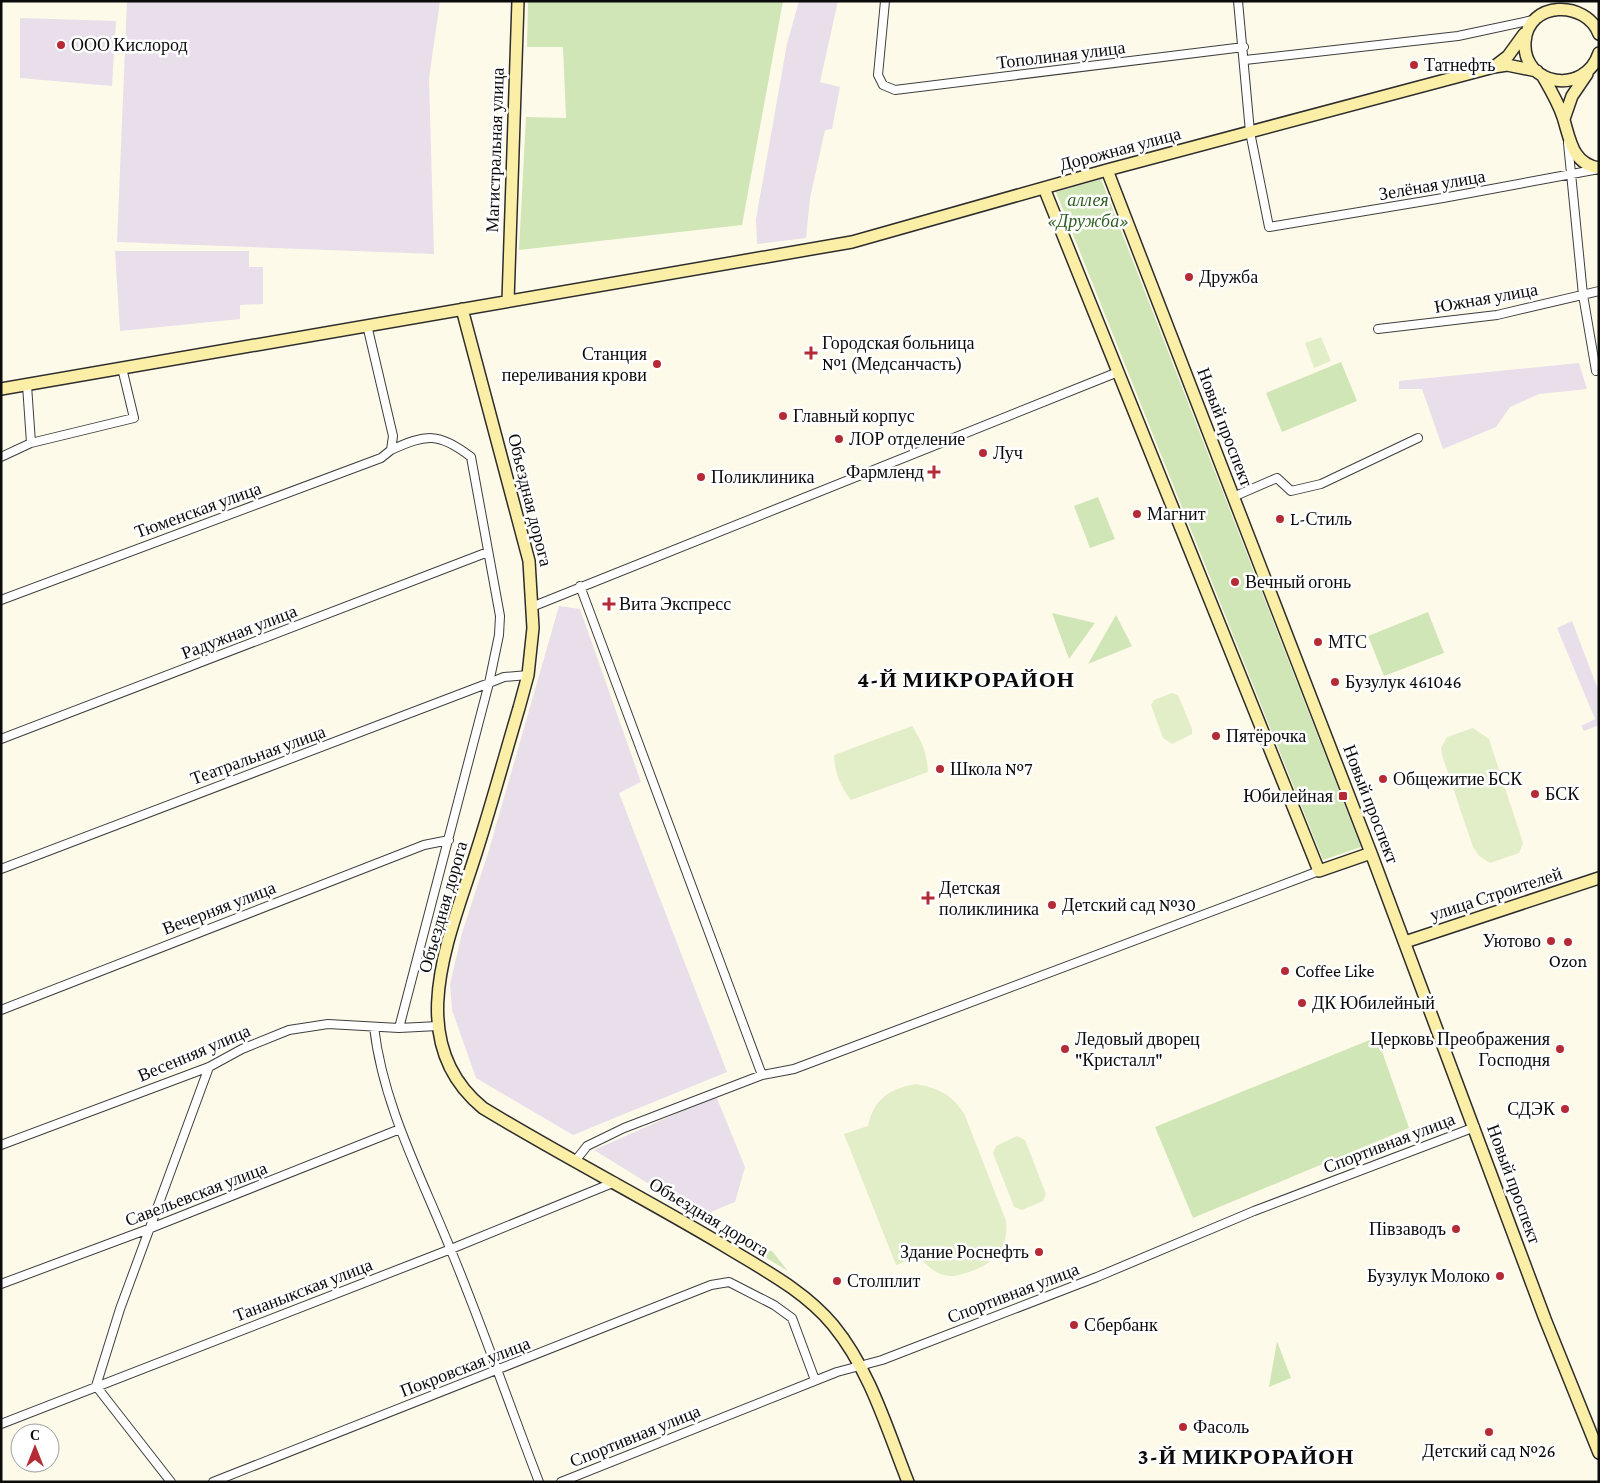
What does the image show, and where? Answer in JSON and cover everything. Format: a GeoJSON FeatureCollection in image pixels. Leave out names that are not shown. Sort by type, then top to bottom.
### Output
{"type":"FeatureCollection","features":[{"type":"Feature","properties":{"kind":"main road","name":"Магистральная улица"},"geometry":{"type":"LineString","coordinates":[[508,301],[518,1]]}},
{"type":"Feature","properties":{"kind":"main road"},"geometry":{"type":"LineString","coordinates":[[1544,1],[1524,43],[1526,55],[1555,97],[1564,118],[1568,141],[1582,162],[1590,167],[1599,168]]}},
{"type":"Feature","properties":{"kind":"main road"},"geometry":{"type":"LineString","coordinates":[[1569,1],[1592,20],[1599,34]]}},
{"type":"Feature","properties":{"kind":"main road"},"geometry":{"type":"LineString","coordinates":[[1494,67],[1508,56],[1533,22],[1558,6],[1599,14]]}},
{"type":"Feature","properties":{"kind":"main road"},"geometry":{"type":"LineString","coordinates":[[1494,67],[1507,66],[1539,73],[1556,81],[1565,81],[1582,76],[1595,61]]}},
{"type":"Feature","properties":{"kind":"main road"},"geometry":{"type":"LineString","coordinates":[[1564,118],[1572,96],[1595,61]]}},
{"type":"Feature","properties":{"kind":"main road","name":"Дорожная улица"},"geometry":{"type":"LineString","coordinates":[[1,389],[852,242],[1107,170],[1494,67]]}},
{"type":"Feature","properties":{"kind":"main road","name":"Новый проспект"},"geometry":{"type":"LineString","coordinates":[[1107,170],[1371,852],[1545,1319],[1599,1452]]}},
{"type":"Feature","properties":{"kind":"main road"},"geometry":{"type":"LineString","coordinates":[[1044,188],[1319,871],[1371,852]]}},
{"type":"Feature","properties":{"kind":"main road","name":"Объездная дорога"},"geometry":{"type":"LineString","coordinates":[[462,309],[523,533],[529,561],[534,606],[528,675],[478,849],[450,932],[439,983],[438,1026],[446,1064],[470,1097],[506,1122],[615,1182],[793,1288],[829,1320],[860,1365],[908,1482]]}},
{"type":"Feature","properties":{"kind":"main road","name":"улица Строителей"},"geometry":{"type":"LineString","coordinates":[[1405,942],[1599,878]]}},
{"type":"Feature","properties":{"kind":"street","name":"Тополиная улица"},"geometry":{"type":"LineString","coordinates":[[885,1],[878,75],[883,85],[895,90],[1244,47]]}},
{"type":"Feature","properties":{"kind":"street"},"geometry":{"type":"LineString","coordinates":[[1238,1],[1244,47],[1250,132]]}},
{"type":"Feature","properties":{"kind":"street"},"geometry":{"type":"LineString","coordinates":[[1245,60],[1458,36],[1533,22]]}},
{"type":"Feature","properties":{"kind":"street","name":"Зелёная улица"},"geometry":{"type":"LineString","coordinates":[[1250,132],[1269,227],[1570,175],[1599,168]]}},
{"type":"Feature","properties":{"kind":"street"},"geometry":{"type":"LineString","coordinates":[[1568,141],[1583,295],[1596,371]]}},
{"type":"Feature","properties":{"kind":"street","name":"Южная улица"},"geometry":{"type":"LineString","coordinates":[[1378,329],[1497,315],[1599,291]]}},
{"type":"Feature","properties":{"kind":"street"},"geometry":{"type":"LineString","coordinates":[[367,326],[393,436],[391,450]]}},
{"type":"Feature","properties":{"kind":"street"},"geometry":{"type":"LineString","coordinates":[[1,457],[31,443],[134,418],[122,368]]}},
{"type":"Feature","properties":{"kind":"street"},"geometry":{"type":"LineString","coordinates":[[534,606],[1118,372]]}},
{"type":"Feature","properties":{"kind":"street"},"geometry":{"type":"LineString","coordinates":[[27,385],[31,443]]}},
{"type":"Feature","properties":{"kind":"street","name":"Тюменская улица"},"geometry":{"type":"LineString","coordinates":[[1,600],[381,458],[391,450],[415,439],[431,436],[460,448],[471,457],[488,552]]}},
{"type":"Feature","properties":{"kind":"street"},"geometry":{"type":"LineString","coordinates":[[1233,497],[1277,478],[1291,491],[1321,484],[1418,438]]}},
{"type":"Feature","properties":{"kind":"street"},"geometry":{"type":"LineString","coordinates":[[399,1028],[489,683],[499,634],[500,616],[488,552]]}},
{"type":"Feature","properties":{"kind":"street","name":"Радужная улица"},"geometry":{"type":"LineString","coordinates":[[1,739],[488,552]]}},
{"type":"Feature","properties":{"kind":"street"},"geometry":{"type":"LineString","coordinates":[[580,586],[762,1075]]}},
{"type":"Feature","properties":{"kind":"street","name":"Театральная улица"},"geometry":{"type":"LineString","coordinates":[[1,869],[504,677],[528,675]]}},
{"type":"Feature","properties":{"kind":"street","name":"Вечерняя улица"},"geometry":{"type":"LineString","coordinates":[[1,1010],[415,848],[449,840]]}},
{"type":"Feature","properties":{"kind":"street"},"geometry":{"type":"LineString","coordinates":[[576,1160],[587,1146],[598,1140],[762,1075],[802,1065],[1319,871]]}},
{"type":"Feature","properties":{"kind":"street","name":"Весенняя улица"},"geometry":{"type":"LineString","coordinates":[[1,1145],[209,1067],[242,1048],[289,1030],[328,1024],[399,1028],[438,1026]]}},
{"type":"Feature","properties":{"kind":"street"},"geometry":{"type":"LineString","coordinates":[[374,1027],[377,1054],[400,1129],[451,1249],[539,1482]]}},
{"type":"Feature","properties":{"kind":"street"},"geometry":{"type":"LineString","coordinates":[[171,1482],[96,1386],[120,1309],[209,1067]]}},
{"type":"Feature","properties":{"kind":"street","name":"Спортивная улица"},"geometry":{"type":"LineString","coordinates":[[561,1482],[816,1380],[860,1365],[882,1360],[1084,1282],[1254,1211],[1475,1127]]}},
{"type":"Feature","properties":{"kind":"street","name":"Савельевская улица"},"geometry":{"type":"LineString","coordinates":[[1,1284],[151,1228],[400,1129]]}},
{"type":"Feature","properties":{"kind":"street","name":"Тананыкская улица"},"geometry":{"type":"LineString","coordinates":[[1,1424],[451,1249],[615,1182]]}},
{"type":"Feature","properties":{"kind":"street","name":"Покровская улица"},"geometry":{"type":"LineString","coordinates":[[213,1482],[711,1285],[729,1282],[774,1305],[792,1318],[816,1380]]}},
{"type":"Feature","properties":{"kind":"shaded area"},"geometry":{"type":"Polygon","coordinates":[[[127,1],[440,1],[429,78],[434,254],[117,242],[127,1]]]}},
{"type":"Feature","properties":{"kind":"shaded area"},"geometry":{"type":"Polygon","coordinates":[[[799,1],[838,1],[820,82],[840,87],[832,129],[825,130],[810,198],[806,238],[757,244],[756,219],[787,44],[799,1]]]}},
{"type":"Feature","properties":{"kind":"shaded area"},"geometry":{"type":"Polygon","coordinates":[[[20,18],[116,21],[112,86],[20,78],[20,18]]]}},
{"type":"Feature","properties":{"kind":"shaded area"},"geometry":{"type":"Polygon","coordinates":[[[115,251],[249,251],[249,267],[263,267],[263,304],[240,305],[240,319],[120,331],[115,251]]]}},
{"type":"Feature","properties":{"kind":"shaded area"},"geometry":{"type":"Polygon","coordinates":[[[1579,363],[1587,389],[1539,394],[1510,407],[1496,427],[1443,449],[1422,389],[1399,389],[1399,381],[1579,363]]]}},
{"type":"Feature","properties":{"kind":"shaded area"},"geometry":{"type":"Polygon","coordinates":[[[559,606],[580,609],[641,782],[619,793],[727,1072],[573,1135],[476,1078],[452,1010],[450,984],[462,933],[489,850],[559,606]]]}},
{"type":"Feature","properties":{"kind":"shaded area"},"geometry":{"type":"Polygon","coordinates":[[[1572,621],[1599,692],[1599,725],[1584,731],[1581,726],[1595,719],[1557,628],[1572,621]]]}},
{"type":"Feature","properties":{"kind":"shaded area"},"geometry":{"type":"Polygon","coordinates":[[[716,1096],[745,1167],[735,1202],[701,1216],[594,1150],[716,1096]]]}},
{"type":"Feature","properties":{"kind":"green space"},"geometry":{"type":"Polygon","coordinates":[[[528,1],[783,1],[742,225],[519,250],[526,117],[566,118],[563,47],[527,47],[528,1]]]}},
{"type":"Feature","properties":{"kind":"green space","name":"аллея «Дружба»"},"geometry":{"type":"Polygon","coordinates":[[[1101,179],[1361,847],[1323,860],[1056,192],[1101,179]]]}},
{"type":"Feature","properties":{"kind":"green space"},"geometry":{"type":"Polygon","coordinates":[[[1321,337],[1331,361],[1314,368],[1305,343],[1321,337]]]}},
{"type":"Feature","properties":{"kind":"green space"},"geometry":{"type":"Polygon","coordinates":[[[1341,362],[1357,401],[1282,432],[1266,393],[1341,362]]]}},
{"type":"Feature","properties":{"kind":"green space"},"geometry":{"type":"Polygon","coordinates":[[[1098,497],[1115,539],[1090,548],[1074,506],[1098,497]]]}},
{"type":"Feature","properties":{"kind":"green space"},"geometry":{"type":"Polygon","coordinates":[[[1428,612],[1444,653],[1384,676],[1368,636],[1428,612]]]}},
{"type":"Feature","properties":{"kind":"green space"},"geometry":{"type":"Polygon","coordinates":[[[1052,613],[1095,623],[1069,659],[1052,613]]]}},
{"type":"Feature","properties":{"kind":"green space"},"geometry":{"type":"Polygon","coordinates":[[[1116,615],[1132,646],[1088,664],[1116,615]]]}},
{"type":"Feature","properties":{"kind":"green space"},"geometry":{"type":"Polygon","coordinates":[[[1172,693],[1178,695],[1192,729],[1192,734],[1172,744],[1163,738],[1151,705],[1154,700],[1172,693]]]}},
{"type":"Feature","properties":{"kind":"green space"},"geometry":{"type":"Polygon","coordinates":[[[912,726],[923,748],[928,772],[851,800],[839,779],[834,755],[912,726]]]}},
{"type":"Feature","properties":{"kind":"green space"},"geometry":{"type":"Polygon","coordinates":[[[1473,728],[1489,739],[1523,843],[1519,853],[1490,863],[1479,856],[1473,847],[1441,748],[1447,737],[1473,728]]]}},
{"type":"Feature","properties":{"kind":"green space"},"geometry":{"type":"Polygon","coordinates":[[[1377,1037],[1409,1128],[1193,1218],[1155,1127],[1377,1037]]]}},
{"type":"Feature","properties":{"kind":"green space"},"geometry":{"type":"Polygon","coordinates":[[[916,1084],[932,1088],[949,1096],[964,1113],[1006,1221],[1005,1240],[997,1255],[983,1266],[956,1276],[936,1272],[918,1257],[896,1265],[844,1134],[868,1126],[874,1108],[884,1096],[898,1089],[916,1084]]]}},
{"type":"Feature","properties":{"kind":"green space"},"geometry":{"type":"Polygon","coordinates":[[[1017,1136],[1025,1140],[1046,1194],[1043,1201],[1022,1210],[1014,1207],[993,1153],[996,1146],[1017,1136]]]}},
{"type":"Feature","properties":{"kind":"green space"},"geometry":{"type":"Polygon","coordinates":[[[753,1250],[772,1251],[788,1271],[753,1250]]]}},
{"type":"Feature","properties":{"kind":"green space"},"geometry":{"type":"Polygon","coordinates":[[[1277,1341],[1291,1378],[1269,1387],[1277,1341]]]}},
{"type":"Feature","properties":{"kind":"place","name":"ООО Кислород"},"geometry":{"type":"Point","coordinates":[61,45]}},
{"type":"Feature","properties":{"kind":"place","name":"Татнефть"},"geometry":{"type":"Point","coordinates":[1414,65]}},
{"type":"Feature","properties":{"kind":"place","name":"Дружба"},"geometry":{"type":"Point","coordinates":[1189,277]}},
{"type":"Feature","properties":{"kind":"place","name":"Городская больница №1 (Медсанчасть)"},"geometry":{"type":"Point","coordinates":[811,353]}},
{"type":"Feature","properties":{"kind":"place","name":"Станция переливания крови"},"geometry":{"type":"Point","coordinates":[657,364]}},
{"type":"Feature","properties":{"kind":"place","name":"Главный корпус"},"geometry":{"type":"Point","coordinates":[783,416]}},
{"type":"Feature","properties":{"kind":"place","name":"ЛОР отделение"},"geometry":{"type":"Point","coordinates":[839,439]}},
{"type":"Feature","properties":{"kind":"place","name":"Луч"},"geometry":{"type":"Point","coordinates":[983,453]}},
{"type":"Feature","properties":{"kind":"place","name":"Фармленд"},"geometry":{"type":"Point","coordinates":[934,472]}},
{"type":"Feature","properties":{"kind":"place","name":"Поликлиника"},"geometry":{"type":"Point","coordinates":[701,477]}},
{"type":"Feature","properties":{"kind":"place","name":"Магнит"},"geometry":{"type":"Point","coordinates":[1137,514]}},
{"type":"Feature","properties":{"kind":"place","name":"L-Стиль"},"geometry":{"type":"Point","coordinates":[1280,519]}},
{"type":"Feature","properties":{"kind":"place","name":"Вечный огонь"},"geometry":{"type":"Point","coordinates":[1235,582]}},
{"type":"Feature","properties":{"kind":"place","name":"Вита Экспресс"},"geometry":{"type":"Point","coordinates":[609,604]}},
{"type":"Feature","properties":{"kind":"place","name":"МТС"},"geometry":{"type":"Point","coordinates":[1318,642]}},
{"type":"Feature","properties":{"kind":"place","name":"Бузулук 461046"},"geometry":{"type":"Point","coordinates":[1335,682]}},
{"type":"Feature","properties":{"kind":"place","name":"Пятёрочка"},"geometry":{"type":"Point","coordinates":[1216,736]}},
{"type":"Feature","properties":{"kind":"place","name":"Школа №7"},"geometry":{"type":"Point","coordinates":[940,769]}},
{"type":"Feature","properties":{"kind":"place","name":"Общежитие БСК"},"geometry":{"type":"Point","coordinates":[1383,779]}},
{"type":"Feature","properties":{"kind":"place","name":"БСК"},"geometry":{"type":"Point","coordinates":[1535,794]}},
{"type":"Feature","properties":{"kind":"place","name":"Юбилейная"},"geometry":{"type":"Point","coordinates":[1343,796]}},
{"type":"Feature","properties":{"kind":"place","name":"Детская поликлиника"},"geometry":{"type":"Point","coordinates":[928,898]}},
{"type":"Feature","properties":{"kind":"place","name":"Детский сад №30"},"geometry":{"type":"Point","coordinates":[1052,905]}},
{"type":"Feature","properties":{"kind":"place","name":"Уютово"},"geometry":{"type":"Point","coordinates":[1551,941]}},
{"type":"Feature","properties":{"kind":"place","name":"Ozon"},"geometry":{"type":"Point","coordinates":[1568,942]}},
{"type":"Feature","properties":{"kind":"place","name":"Coffee Like"},"geometry":{"type":"Point","coordinates":[1285,971]}},
{"type":"Feature","properties":{"kind":"place","name":"ДК Юбилейный"},"geometry":{"type":"Point","coordinates":[1302,1003]}},
{"type":"Feature","properties":{"kind":"place","name":"Ледовый дворец \"Кристалл\""},"geometry":{"type":"Point","coordinates":[1065,1049]}},
{"type":"Feature","properties":{"kind":"place","name":"Церковь Преображения Господня"},"geometry":{"type":"Point","coordinates":[1560,1049]}},
{"type":"Feature","properties":{"kind":"place","name":"СДЭК"},"geometry":{"type":"Point","coordinates":[1565,1109]}},
{"type":"Feature","properties":{"kind":"place","name":"Півзаводъ"},"geometry":{"type":"Point","coordinates":[1456,1229]}},
{"type":"Feature","properties":{"kind":"place","name":"Здание Роснефть"},"geometry":{"type":"Point","coordinates":[1039,1252]}},
{"type":"Feature","properties":{"kind":"place","name":"Бузулук Молоко"},"geometry":{"type":"Point","coordinates":[1500,1276]}},
{"type":"Feature","properties":{"kind":"place","name":"Столплит"},"geometry":{"type":"Point","coordinates":[837,1281]}},
{"type":"Feature","properties":{"kind":"place","name":"Сбербанк"},"geometry":{"type":"Point","coordinates":[1074,1325]}},
{"type":"Feature","properties":{"kind":"place","name":"Фасоль"},"geometry":{"type":"Point","coordinates":[1183,1427]}},
{"type":"Feature","properties":{"kind":"place","name":"Детский сад №26"},"geometry":{"type":"Point","coordinates":[1489,1432]}},
{"type":"Feature","properties":{"kind":"district","name":"4-Й МИКРОРАЙОН"},"geometry":{"type":"Point","coordinates":[966,679]}},
{"type":"Feature","properties":{"kind":"district","name":"3-Й МИКРОРАЙОН"},"geometry":{"type":"Point","coordinates":[1246,1456]}}]}
